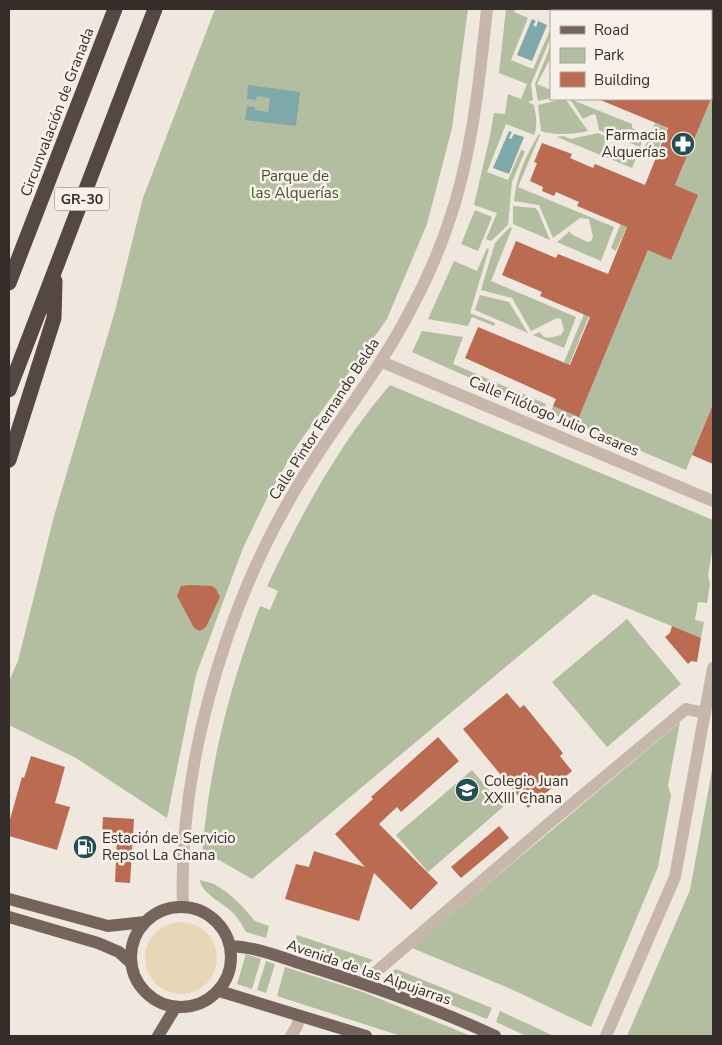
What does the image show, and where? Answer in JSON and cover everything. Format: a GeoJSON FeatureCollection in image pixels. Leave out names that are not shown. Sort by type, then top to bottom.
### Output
{"type":"FeatureCollection","features":[{"type":"Feature","properties":{"kind":"highway","name":"Circunvalación de Granada"},"geometry":{"type":"LineString","coordinates":[[9,284],[115,9]]}},
{"type":"Feature","properties":{"kind":"highway","name":"GR-30"},"geometry":{"type":"LineString","coordinates":[[9,390],[155,9]]}},
{"type":"Feature","properties":{"kind":"highway"},"geometry":{"type":"LineString","coordinates":[[9,460],[54,318],[55,271]]}},
{"type":"Feature","properties":{"kind":"main road"},"geometry":{"type":"LineString","coordinates":[[9,899],[108,926],[146,922]]}},
{"type":"Feature","properties":{"kind":"main road"},"geometry":{"type":"LineString","coordinates":[[183,906],[199,910],[213,918],[224,930],[230,946],[231,964],[227,979],[219,991],[207,1001],[195,1006],[175,1008],[159,1003],[147,995],[137,983],[131,963],[133,942],[141,926],[152,916],[166,908],[183,906]]}},
{"type":"Feature","properties":{"kind":"main road"},"geometry":{"type":"LineString","coordinates":[[9,917],[98,943],[118,952],[131,963]]}},
{"type":"Feature","properties":{"kind":"main road","name":"Avenida de las Alpujarras"},"geometry":{"type":"LineString","coordinates":[[230,946],[240,946],[267,953],[363,983],[495,1036]]}},
{"type":"Feature","properties":{"kind":"main road"},"geometry":{"type":"LineString","coordinates":[[219,991],[269,1008],[366,1036]]}},
{"type":"Feature","properties":{"kind":"main road"},"geometry":{"type":"LineString","coordinates":[[158,1036],[175,1008]]}},
{"type":"Feature","properties":{"kind":"street","name":"Calle Pintor Fernando Belda"},"geometry":{"type":"LineString","coordinates":[[183,906],[182,875],[188,808],[200,739],[215,677],[237,613],[260,558],[289,500],[327,439],[382,362],[412,307],[438,249],[460,182],[479,83],[487,9]]}},
{"type":"Feature","properties":{"kind":"street","name":"Calle Filólogo Julio Casares"},"geometry":{"type":"LineString","coordinates":[[382,362],[713,501]]}},
{"type":"Feature","properties":{"kind":"street"},"geometry":{"type":"LineString","coordinates":[[606,1036],[675,877],[713,668]]}},
{"type":"Feature","properties":{"kind":"street"},"geometry":{"type":"LineString","coordinates":[[363,983],[686,709],[705,713]]}},
{"type":"Feature","properties":{"kind":"street"},"geometry":{"type":"LineString","coordinates":[[291,1036],[300,1016]]}},
{"type":"Feature","properties":{"kind":"green space","name":"Parque de las Alquerías"},"geometry":{"type":"Polygon","coordinates":[[[215,9],[468,9],[452,128],[427,224],[387,319],[296,447],[268,496],[243,548],[196,675],[167,818],[76,758],[9,725],[9,681],[18,661],[54,516],[115,311],[143,198],[215,9]]]}},
{"type":"Feature","properties":{"kind":"green space"},"geometry":{"type":"Polygon","coordinates":[[[506,9],[515,9],[514,12],[528,18],[511,60],[533,69],[550,30],[550,39],[531,84],[533,100],[528,102],[534,105],[535,109],[536,124],[534,135],[506,124],[487,172],[508,180],[521,150],[525,151],[512,182],[508,225],[491,241],[486,239],[497,213],[474,205],[494,113],[505,114],[508,94],[521,99],[527,84],[499,73],[506,9]]]}},
{"type":"Feature","properties":{"kind":"green space"},"geometry":{"type":"Polygon","coordinates":[[[550,47],[550,59],[537,84],[550,90],[550,98],[538,101],[535,84],[550,47]]]}},
{"type":"Feature","properties":{"kind":"green space"},"geometry":{"type":"Polygon","coordinates":[[[713,94],[713,403],[686,470],[550,413],[553,406],[579,416],[713,94]]]}},
{"type":"Feature","properties":{"kind":"green space"},"geometry":{"type":"Polygon","coordinates":[[[566,100],[588,131],[553,134],[541,131],[538,105],[566,100]]]}},
{"type":"Feature","properties":{"kind":"green space"},"geometry":{"type":"Polygon","coordinates":[[[571,100],[632,124],[632,128],[645,133],[640,147],[599,130],[596,115],[593,114],[583,119],[571,100]]]}},
{"type":"Feature","properties":{"kind":"green space"},"geometry":{"type":"Polygon","coordinates":[[[655,123],[667,128],[656,154],[644,149],[655,123]]]}},
{"type":"Feature","properties":{"kind":"green space"},"geometry":{"type":"Polygon","coordinates":[[[598,133],[607,137],[604,145],[636,158],[632,168],[557,137],[563,136],[571,139],[598,133]]]}},
{"type":"Feature","properties":{"kind":"green space"},"geometry":{"type":"Polygon","coordinates":[[[539,134],[518,187],[614,227],[601,261],[557,242],[570,231],[571,234],[588,242],[591,241],[593,237],[589,219],[580,218],[553,238],[539,205],[514,201],[522,166],[539,134]]]}},
{"type":"Feature","properties":{"kind":"green space"},"geometry":{"type":"Polygon","coordinates":[[[513,206],[535,208],[550,240],[513,224],[513,206]]]}},
{"type":"Feature","properties":{"kind":"green space"},"geometry":{"type":"Polygon","coordinates":[[[475,210],[492,217],[478,251],[461,244],[475,210]]]}},
{"type":"Feature","properties":{"kind":"green space"},"geometry":{"type":"Polygon","coordinates":[[[621,223],[627,226],[616,251],[611,248],[621,223]]]}},
{"type":"Feature","properties":{"kind":"green space"},"geometry":{"type":"Polygon","coordinates":[[[510,227],[512,228],[491,281],[576,317],[564,348],[533,335],[540,332],[544,337],[561,335],[564,330],[561,319],[557,318],[531,331],[512,298],[481,290],[495,243],[510,227]]]}},
{"type":"Feature","properties":{"kind":"green space"},"geometry":{"type":"Polygon","coordinates":[[[487,248],[489,249],[470,313],[495,323],[494,326],[472,317],[468,326],[428,319],[454,261],[477,271],[487,248]]]}},
{"type":"Feature","properties":{"kind":"green space"},"geometry":{"type":"Polygon","coordinates":[[[480,295],[509,302],[528,333],[475,310],[480,295]]]}},
{"type":"Feature","properties":{"kind":"green space"},"geometry":{"type":"Polygon","coordinates":[[[584,314],[589,316],[569,365],[564,362],[584,314]]]}},
{"type":"Feature","properties":{"kind":"green space"},"geometry":{"type":"Polygon","coordinates":[[[422,331],[463,337],[453,364],[479,375],[477,381],[412,352],[422,331]]]}},
{"type":"Feature","properties":{"kind":"green space"},"geometry":{"type":"Polygon","coordinates":[[[481,376],[513,390],[511,396],[479,382],[481,376]]]}},
{"type":"Feature","properties":{"kind":"green space"},"geometry":{"type":"Polygon","coordinates":[[[390,385],[713,520],[713,546],[708,575],[710,584],[707,603],[698,602],[695,620],[704,622],[701,638],[593,594],[252,879],[219,860],[202,855],[215,759],[230,698],[260,606],[270,610],[278,591],[267,586],[293,533],[337,456],[390,385]]]}},
{"type":"Feature","properties":{"kind":"green space"},"geometry":{"type":"Polygon","coordinates":[[[516,391],[546,404],[543,410],[514,397],[516,391]]]}},
{"type":"Feature","properties":{"kind":"green space"},"geometry":{"type":"Polygon","coordinates":[[[627,619],[681,684],[607,747],[552,682],[627,619]]]}},
{"type":"Feature","properties":{"kind":"green space"},"geometry":{"type":"Polygon","coordinates":[[[680,722],[668,786],[671,795],[658,867],[591,1027],[511,989],[412,948],[680,722]]]}},
{"type":"Feature","properties":{"kind":"green space"},"geometry":{"type":"Polygon","coordinates":[[[713,765],[713,1036],[627,1036],[690,890],[713,765]]]}},
{"type":"Feature","properties":{"kind":"green space"},"geometry":{"type":"Polygon","coordinates":[[[472,770],[503,807],[428,872],[396,835],[472,770]]]}},
{"type":"Feature","properties":{"kind":"green space"},"geometry":{"type":"Polygon","coordinates":[[[200,880],[214,884],[228,893],[255,921],[269,926],[266,938],[246,932],[235,915],[205,890],[200,880]]]}},
{"type":"Feature","properties":{"kind":"green space"},"geometry":{"type":"Polygon","coordinates":[[[297,935],[373,960],[361,969],[293,947],[297,935]]]}},
{"type":"Feature","properties":{"kind":"green space"},"geometry":{"type":"Polygon","coordinates":[[[246,954],[261,959],[252,989],[237,984],[246,954]]]}},
{"type":"Feature","properties":{"kind":"green space"},"geometry":{"type":"Polygon","coordinates":[[[266,961],[275,964],[266,993],[257,990],[266,961]]]}},
{"type":"Feature","properties":{"kind":"green space"},"geometry":{"type":"Polygon","coordinates":[[[285,967],[363,992],[471,1036],[401,1036],[277,996],[285,967]]]}},
{"type":"Feature","properties":{"kind":"green space"},"geometry":{"type":"Polygon","coordinates":[[[396,969],[492,1008],[487,1019],[383,978],[396,969]]]}},
{"type":"Feature","properties":{"kind":"green space"},"geometry":{"type":"Polygon","coordinates":[[[500,1011],[554,1036],[526,1036],[496,1022],[500,1011]]]}},
{"type":"Feature","properties":{"kind":"sand"},"geometry":{"type":"Polygon","coordinates":[[[181,922],[201,928],[211,938],[217,958],[211,978],[201,988],[181,994],[161,988],[151,978],[145,958],[151,938],[161,928],[181,922]]]}},
{"type":"Feature","properties":{"kind":"water"},"geometry":{"type":"Polygon","coordinates":[[[532,19],[536,21],[533,25],[536,27],[538,21],[547,25],[532,61],[517,55],[532,19]]]}},
{"type":"Feature","properties":{"kind":"water"},"geometry":{"type":"Polygon","coordinates":[[[248,85],[300,92],[296,126],[245,120],[247,106],[255,107],[255,110],[268,112],[270,98],[257,96],[256,100],[247,99],[248,85]]]}},
{"type":"Feature","properties":{"kind":"water"},"geometry":{"type":"Polygon","coordinates":[[[509,131],[512,132],[509,138],[511,139],[514,134],[524,137],[509,174],[493,168],[509,131]]]}},
{"type":"Feature","properties":{"kind":"building"},"geometry":{"type":"Polygon","coordinates":[[[600,100],[711,100],[675,185],[698,195],[671,260],[648,250],[579,417],[553,406],[556,399],[465,358],[478,327],[570,365],[590,317],[540,296],[542,292],[502,275],[516,241],[556,258],[558,254],[608,274],[627,227],[577,206],[579,202],[556,192],[554,196],[542,191],[543,187],[530,181],[537,163],[534,162],[542,143],[572,154],[570,158],[593,168],[595,164],[645,185],[668,128],[600,100]]]}},
{"type":"Feature","properties":{"kind":"building"},"geometry":{"type":"Polygon","coordinates":[[[713,404],[713,464],[692,455],[713,404]]]}},
{"type":"Feature","properties":{"kind":"building"},"geometry":{"type":"Polygon","coordinates":[[[181,586],[212,586],[220,597],[206,627],[200,631],[194,628],[177,596],[181,586]]]}},
{"type":"Feature","properties":{"kind":"building"},"geometry":{"type":"Polygon","coordinates":[[[672,626],[701,638],[697,662],[691,661],[688,664],[665,637],[670,633],[672,626]]]}},
{"type":"Feature","properties":{"kind":"building"},"geometry":{"type":"Polygon","coordinates":[[[507,693],[520,708],[524,705],[563,753],[560,756],[572,771],[528,808],[463,729],[507,693]]]}},
{"type":"Feature","properties":{"kind":"building"},"geometry":{"type":"Polygon","coordinates":[[[438,737],[459,761],[401,812],[397,807],[379,824],[438,883],[411,910],[374,873],[359,921],[285,899],[296,864],[309,867],[314,851],[365,867],[335,834],[373,799],[371,797],[438,737]]]}},
{"type":"Feature","properties":{"kind":"building"},"geometry":{"type":"Polygon","coordinates":[[[31,756],[65,767],[55,803],[70,807],[57,850],[9,836],[9,823],[22,777],[24,778],[31,756]]]}},
{"type":"Feature","properties":{"kind":"building"},"geometry":{"type":"Polygon","coordinates":[[[103,817],[134,819],[130,883],[115,882],[117,837],[102,836],[103,817]]]}},
{"type":"Feature","properties":{"kind":"building"},"geometry":{"type":"Polygon","coordinates":[[[499,826],[509,838],[461,878],[451,867],[499,826]]]}},
{"type":"Feature","properties":{"kind":"place","name":"Farmacia Alquerías"},"geometry":{"type":"Point","coordinates":[683,144]}},
{"type":"Feature","properties":{"kind":"place","name":"Colegio Juan XXIII Chana"},"geometry":{"type":"Point","coordinates":[467,790]}},
{"type":"Feature","properties":{"kind":"place","name":"Estación de Servicio Repsol La Chana"},"geometry":{"type":"Point","coordinates":[85,847]}}]}
